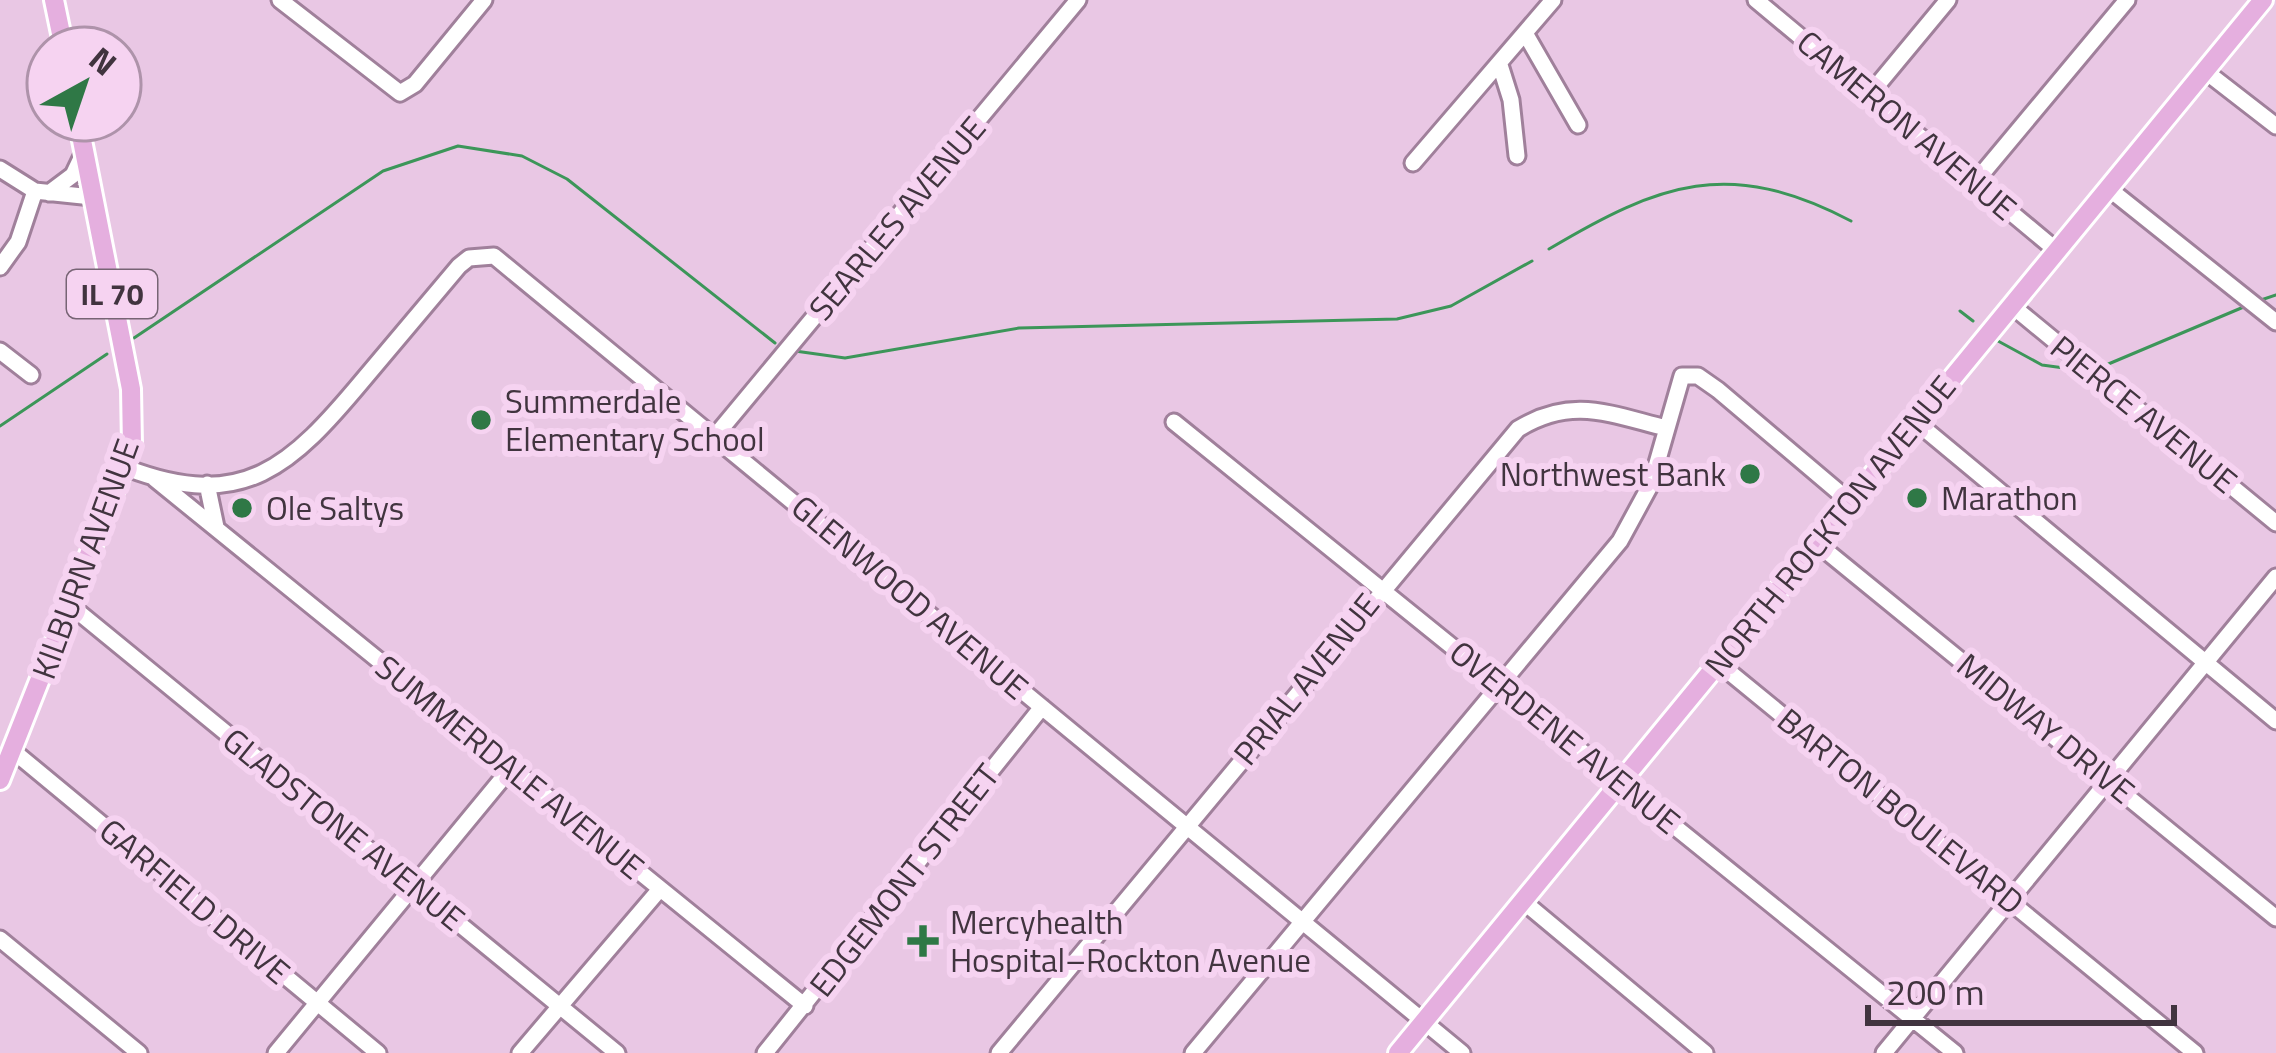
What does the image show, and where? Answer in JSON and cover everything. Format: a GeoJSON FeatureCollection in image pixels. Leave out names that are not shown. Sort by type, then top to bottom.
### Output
{"type":"FeatureCollection","features":[{"type":"Feature","properties":{"kind":"main road","name":"NORTH ROCKTON AVENUE"},"geometry":{"type":"LineString","coordinates":[[1398,1053],[1814,541],[2264,0]]}},
{"type":"Feature","properties":{"kind":"main road","name":"KILBURN AVENUE"},"geometry":{"type":"LineString","coordinates":[[0,780],[127,468],[133,408],[82,144]]}},
{"type":"Feature","properties":{"kind":"street"},"geometry":{"type":"LineString","coordinates":[[280,0],[400,93],[415,84],[484,0]]}},
{"type":"Feature","properties":{"kind":"street","name":"SEARLES AVENUE"},"geometry":{"type":"LineString","coordinates":[[716,435],[1078,0]]}},
{"type":"Feature","properties":{"kind":"street"},"geometry":{"type":"LineString","coordinates":[[1413,163],[1553,0]]}},
{"type":"Feature","properties":{"kind":"street","name":"CAMERON AVENUE"},"geometry":{"type":"LineString","coordinates":[[1756,0],[2056,250]]}},
{"type":"Feature","properties":{"kind":"street"},"geometry":{"type":"LineString","coordinates":[[1870,94],[1948,0]]}},
{"type":"Feature","properties":{"kind":"street"},"geometry":{"type":"LineString","coordinates":[[1976,181],[2127,0]]}},
{"type":"Feature","properties":{"kind":"street"},"geometry":{"type":"LineString","coordinates":[[1525,33],[1578,125]]}},
{"type":"Feature","properties":{"kind":"street"},"geometry":{"type":"LineString","coordinates":[[1499,65],[1511,100],[1517,156]]}},
{"type":"Feature","properties":{"kind":"street"},"geometry":{"type":"LineString","coordinates":[[2205,71],[2276,126]]}},
{"type":"Feature","properties":{"kind":"street"},"geometry":{"type":"LineString","coordinates":[[0,267],[42,192],[73,175],[84,152]]}},
{"type":"Feature","properties":{"kind":"street"},"geometry":{"type":"LineString","coordinates":[[0,169],[42,192],[92,196]]}},
{"type":"Feature","properties":{"kind":"street"},"geometry":{"type":"LineString","coordinates":[[2108,188],[2276,322]]}},
{"type":"Feature","properties":{"kind":"street","name":"GLENWOOD AVENUE"},"geometry":{"type":"LineString","coordinates":[[127,468],[153,478],[207,484],[252,477],[302,452],[458,266],[482,255],[513,268],[1462,1053]]}},
{"type":"Feature","properties":{"kind":"street","name":"PIERCE AVENUE"},"geometry":{"type":"LineString","coordinates":[[2011,305],[2276,523]]}},
{"type":"Feature","properties":{"kind":"street"},"geometry":{"type":"LineString","coordinates":[[0,351],[31,375]]}},
{"type":"Feature","properties":{"kind":"street"},"geometry":{"type":"LineString","coordinates":[[1193,1053],[1620,541],[1652,484],[1682,376],[1698,376],[1718,390],[1849,500]]}},
{"type":"Feature","properties":{"kind":"street","name":"PRIAL AVENUE"},"geometry":{"type":"LineString","coordinates":[[999,1053],[1380,588],[1518,429],[1549,410],[1588,409],[1666,428]]}},
{"type":"Feature","properties":{"kind":"street"},"geometry":{"type":"LineString","coordinates":[[1915,421],[2276,721]]}},
{"type":"Feature","properties":{"kind":"street","name":"OVERDENE AVENUE"},"geometry":{"type":"LineString","coordinates":[[1174,422],[1955,1053]]}},
{"type":"Feature","properties":{"kind":"street","name":"SUMMERDALE AVENUE"},"geometry":{"type":"LineString","coordinates":[[153,478],[805,1006]]}},
{"type":"Feature","properties":{"kind":"street"},"geometry":{"type":"LineString","coordinates":[[207,484],[216,527]]}},
{"type":"Feature","properties":{"kind":"street","name":"MIDWAY DRIVE"},"geometry":{"type":"LineString","coordinates":[[1814,541],[2276,918]]}},
{"type":"Feature","properties":{"kind":"street"},"geometry":{"type":"LineString","coordinates":[[1884,1053],[2276,577]]}},
{"type":"Feature","properties":{"kind":"street","name":"GLADSTONE AVENUE"},"geometry":{"type":"LineString","coordinates":[[71,605],[616,1053]]}},
{"type":"Feature","properties":{"kind":"street","name":"BARTON BOULEVARD"},"geometry":{"type":"LineString","coordinates":[[1717,662],[2194,1053]]}},
{"type":"Feature","properties":{"kind":"street","name":"EDGEMONT STREET"},"geometry":{"type":"LineString","coordinates":[[765,1053],[1042,707]]}},
{"type":"Feature","properties":{"kind":"street","name":"GARFIELD DRIVE"},"geometry":{"type":"LineString","coordinates":[[12,750],[378,1053]]}},
{"type":"Feature","properties":{"kind":"street"},"geometry":{"type":"LineString","coordinates":[[276,1053],[511,768]]}},
{"type":"Feature","properties":{"kind":"street"},"geometry":{"type":"LineString","coordinates":[[520,1053],[661,889]]}},
{"type":"Feature","properties":{"kind":"street"},"geometry":{"type":"LineString","coordinates":[[1524,902],[1705,1053]]}},
{"type":"Feature","properties":{"kind":"street"},"geometry":{"type":"LineString","coordinates":[[0,939],[139,1053]]}},
{"type":"Feature","properties":{"kind":"waterway"},"geometry":{"type":"LineString","coordinates":[[134,338],[383,171],[458,146],[522,156],[567,179],[775,343]]}},
{"type":"Feature","properties":{"kind":"waterway"},"geometry":{"type":"LineString","coordinates":[[1549,249],[1626,208],[1696,186],[1768,189],[1851,221]]}},
{"type":"Feature","properties":{"kind":"waterway"},"geometry":{"type":"LineString","coordinates":[[795,351],[845,358],[1019,328],[1397,319],[1451,306],[1532,261]]}},
{"type":"Feature","properties":{"kind":"waterway"},"geometry":{"type":"LineString","coordinates":[[2261,300],[2276,295]]}},
{"type":"Feature","properties":{"kind":"waterway"},"geometry":{"type":"LineString","coordinates":[[2106,365],[2246,306]]}},
{"type":"Feature","properties":{"kind":"waterway"},"geometry":{"type":"LineString","coordinates":[[1960,311],[1973,321]]}},
{"type":"Feature","properties":{"kind":"waterway"},"geometry":{"type":"LineString","coordinates":[[1998,341],[2042,365],[2079,370]]}},
{"type":"Feature","properties":{"kind":"waterway"},"geometry":{"type":"LineString","coordinates":[[0,426],[107,354]]}},
{"type":"Feature","properties":{"kind":"place","name":"Summerdale Elementary School"},"geometry":{"type":"Point","coordinates":[481,420]}},
{"type":"Feature","properties":{"kind":"place","name":"Northwest Bank"},"geometry":{"type":"Point","coordinates":[1750,474]}},
{"type":"Feature","properties":{"kind":"place","name":"Marathon"},"geometry":{"type":"Point","coordinates":[1917,498]}},
{"type":"Feature","properties":{"kind":"place","name":"Ole Saltys"},"geometry":{"type":"Point","coordinates":[242,508]}},
{"type":"Feature","properties":{"kind":"place","name":"Mercyhealth Hospital–Rockton Avenue"},"geometry":{"type":"Point","coordinates":[923,941]}}]}
